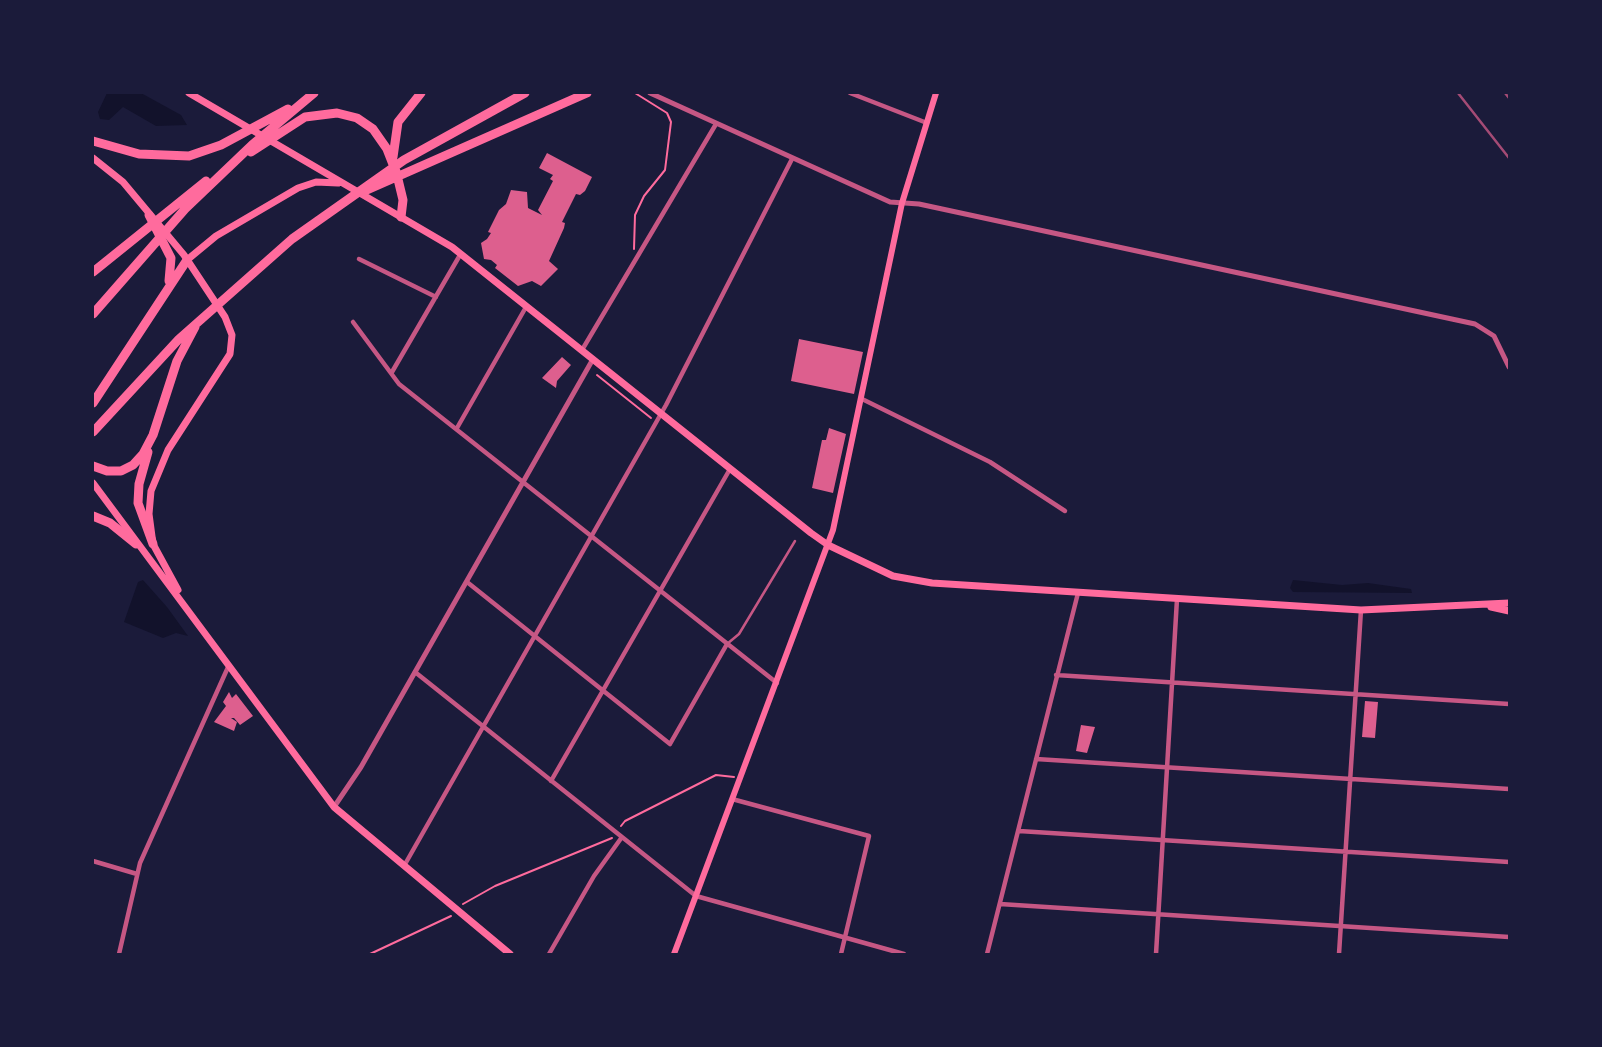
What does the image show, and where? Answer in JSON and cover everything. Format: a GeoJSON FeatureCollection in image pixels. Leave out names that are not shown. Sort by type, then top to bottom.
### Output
{"type":"FeatureCollection","features":[{"type":"Feature","properties":{"kind":"highway"},"geometry":{"type":"LineString","coordinates":[[401,217],[403,200],[393,149],[396,127],[403,112],[421,93]]}},
{"type":"Feature","properties":{"kind":"highway"},"geometry":{"type":"LineString","coordinates":[[93,432],[199,320],[237,284],[332,208],[432,144],[525,93]]}},
{"type":"Feature","properties":{"kind":"highway"},"geometry":{"type":"LineString","coordinates":[[346,199],[587,93]]}},
{"type":"Feature","properties":{"kind":"highway"},"geometry":{"type":"LineString","coordinates":[[93,314],[174,220],[272,127],[311,95]]}},
{"type":"Feature","properties":{"kind":"highway"},"geometry":{"type":"LineString","coordinates":[[93,141],[139,154],[173,157],[205,152],[238,136],[317,113],[350,116],[377,133],[397,174]]}},
{"type":"Feature","properties":{"kind":"highway"},"geometry":{"type":"LineString","coordinates":[[93,272],[167,211],[254,146]]}},
{"type":"Feature","properties":{"kind":"highway"},"geometry":{"type":"LineString","coordinates":[[149,215],[171,258],[171,272],[165,289]]}},
{"type":"Feature","properties":{"kind":"highway"},"geometry":{"type":"LineString","coordinates":[[93,403],[165,289],[187,260]]}},
{"type":"Feature","properties":{"kind":"highway"},"geometry":{"type":"LineString","coordinates":[[153,544],[140,514],[138,497],[153,435],[177,361],[199,320]]}},
{"type":"Feature","properties":{"kind":"highway"},"geometry":{"type":"LineString","coordinates":[[93,466],[112,472],[130,467],[143,454],[153,435]]}},
{"type":"Feature","properties":{"kind":"highway"},"geometry":{"type":"LineString","coordinates":[[93,516],[110,523],[135,544]]}},
{"type":"Feature","properties":{"kind":"main road"},"geometry":{"type":"LineString","coordinates":[[189,93],[461,254],[828,545],[884,573],[911,580],[1361,610],[1509,603]]}},
{"type":"Feature","properties":{"kind":"main road"},"geometry":{"type":"LineString","coordinates":[[674,954],[828,545],[862,399],[902,203],[936,93]]}},
{"type":"Feature","properties":{"kind":"main road"},"geometry":{"type":"LineString","coordinates":[[93,158],[123,182],[187,260],[228,322],[232,343],[228,358],[155,476],[149,506],[153,544],[189,609]]}},
{"type":"Feature","properties":{"kind":"main road"},"geometry":{"type":"LineString","coordinates":[[187,260],[216,236],[302,186],[326,181],[349,186]]}},
{"type":"Feature","properties":{"kind":"main road"},"geometry":{"type":"LineString","coordinates":[[93,483],[135,544],[189,609],[334,807],[510,954]]}},
{"type":"Feature","properties":{"kind":"main road"},"geometry":{"type":"LineString","coordinates":[[1487,606],[1509,611]]}},
{"type":"Feature","properties":{"kind":"street"},"geometry":{"type":"LineString","coordinates":[[650,93],[861,190],[902,203],[919,204],[1466,322],[1489,331],[1498,341],[1509,367]]}},
{"type":"Feature","properties":{"kind":"street"},"geometry":{"type":"LineString","coordinates":[[850,93],[927,123]]}},
{"type":"Feature","properties":{"kind":"street"},"geometry":{"type":"LineString","coordinates":[[582,350],[716,124]]}},
{"type":"Feature","properties":{"kind":"street"},"geometry":{"type":"LineString","coordinates":[[404,866],[661,414],[734,277],[792,159]]}},
{"type":"Feature","properties":{"kind":"street"},"geometry":{"type":"LineString","coordinates":[[392,372],[461,254]]}},
{"type":"Feature","properties":{"kind":"street"},"geometry":{"type":"LineString","coordinates":[[359,259],[436,297]]}},
{"type":"Feature","properties":{"kind":"street"},"geometry":{"type":"LineString","coordinates":[[457,428],[526,306]]}},
{"type":"Feature","properties":{"kind":"street"},"geometry":{"type":"LineString","coordinates":[[354,322],[399,384],[777,683]]}},
{"type":"Feature","properties":{"kind":"street"},"geometry":{"type":"LineString","coordinates":[[334,807],[361,767],[593,359]]}},
{"type":"Feature","properties":{"kind":"street"},"geometry":{"type":"LineString","coordinates":[[862,399],[990,462],[1065,511]]}},
{"type":"Feature","properties":{"kind":"street"},"geometry":{"type":"LineString","coordinates":[[551,781],[730,469]]}},
{"type":"Feature","properties":{"kind":"street"},"geometry":{"type":"LineString","coordinates":[[467,582],[670,744],[727,645]]}},
{"type":"Feature","properties":{"kind":"street"},"geometry":{"type":"LineString","coordinates":[[987,954],[1079,592]]}},
{"type":"Feature","properties":{"kind":"street"},"geometry":{"type":"LineString","coordinates":[[1156,954],[1177,598]]}},
{"type":"Feature","properties":{"kind":"street"},"geometry":{"type":"LineString","coordinates":[[1339,954],[1361,610]]}},
{"type":"Feature","properties":{"kind":"street"},"geometry":{"type":"LineString","coordinates":[[119,954],[137,874],[229,664]]}},
{"type":"Feature","properties":{"kind":"street"},"geometry":{"type":"LineString","coordinates":[[415,672],[696,896],[904,954]]}},
{"type":"Feature","properties":{"kind":"street"},"geometry":{"type":"LineString","coordinates":[[1056,675],[1509,704]]}},
{"type":"Feature","properties":{"kind":"street"},"geometry":{"type":"LineString","coordinates":[[1036,759],[1509,789]]}},
{"type":"Feature","properties":{"kind":"street"},"geometry":{"type":"LineString","coordinates":[[733,799],[869,836],[841,954]]}},
{"type":"Feature","properties":{"kind":"street"},"geometry":{"type":"LineString","coordinates":[[1019,831],[1509,862]]}},
{"type":"Feature","properties":{"kind":"street"},"geometry":{"type":"LineString","coordinates":[[550,954],[594,876],[622,837]]}},
{"type":"Feature","properties":{"kind":"street"},"geometry":{"type":"LineString","coordinates":[[93,861],[137,874]]}},
{"type":"Feature","properties":{"kind":"street"},"geometry":{"type":"LineString","coordinates":[[1000,904],[1509,937]]}},
{"type":"Feature","properties":{"kind":"lane"},"geometry":{"type":"LineString","coordinates":[[727,645],[739,634],[795,541]]}},
{"type":"Feature","properties":{"kind":"path"},"geometry":{"type":"LineString","coordinates":[[634,252],[635,215],[644,196],[665,170],[671,122],[667,113],[635,93]]}},
{"type":"Feature","properties":{"kind":"path"},"geometry":{"type":"LineString","coordinates":[[597,375],[653,419]]}},
{"type":"Feature","properties":{"kind":"path"},"geometry":{"type":"LineString","coordinates":[[619,828],[625,821],[716,775],[740,779]]}},
{"type":"Feature","properties":{"kind":"path"},"geometry":{"type":"LineString","coordinates":[[462,904],[495,886],[612,838]]}},
{"type":"Feature","properties":{"kind":"path"},"geometry":{"type":"LineString","coordinates":[[370,954],[451,916]]}},
{"type":"Feature","properties":{"kind":"shaded area"},"geometry":{"type":"Polygon","coordinates":[[[107,93],[141,93],[181,115],[187,125],[156,126],[123,107],[109,120],[100,119],[98,112],[107,93]]]}},
{"type":"Feature","properties":{"kind":"shaded area"},"geometry":{"type":"Polygon","coordinates":[[[143,580],[188,636],[176,633],[163,638],[124,622],[138,582],[143,580]]]}},
{"type":"Feature","properties":{"kind":"shaded area"},"geometry":{"type":"Polygon","coordinates":[[[1293,580],[1342,585],[1368,583],[1411,589],[1412,593],[1293,592],[1290,588],[1293,580]]]}},
{"type":"Feature","properties":{"kind":"building"},"geometry":{"type":"Polygon","coordinates":[[[547,153],[592,177],[585,191],[580,195],[576,194],[562,222],[565,223],[564,228],[549,261],[558,269],[541,286],[532,281],[518,286],[495,268],[497,265],[491,260],[484,259],[481,243],[491,233],[488,232],[499,210],[506,204],[511,190],[527,192],[528,208],[542,215],[538,210],[553,181],[550,179],[553,175],[539,168],[547,153]]]}},
{"type":"Feature","properties":{"kind":"building"},"geometry":{"type":"Polygon","coordinates":[[[799,339],[863,352],[854,394],[791,381],[799,339]]]}},
{"type":"Feature","properties":{"kind":"building"},"geometry":{"type":"Polygon","coordinates":[[[562,357],[571,365],[557,381],[556,388],[542,378],[562,357]]]}},
{"type":"Feature","properties":{"kind":"building"},"geometry":{"type":"Polygon","coordinates":[[[829,428],[846,434],[833,493],[812,488],[822,440],[826,440],[829,428]]]}},
{"type":"Feature","properties":{"kind":"building"},"geometry":{"type":"Polygon","coordinates":[[[229,692],[232,698],[236,694],[253,716],[240,725],[234,718],[231,718],[237,722],[234,731],[214,722],[226,706],[223,702],[229,692]]]}},
{"type":"Feature","properties":{"kind":"building"},"geometry":{"type":"Polygon","coordinates":[[[1365,701],[1378,702],[1375,738],[1362,737],[1365,701]]]}},
{"type":"Feature","properties":{"kind":"building"},"geometry":{"type":"Polygon","coordinates":[[[1081,725],[1095,727],[1087,753],[1076,751],[1081,725]]]}},
{"type":"Feature","properties":{"kind":"railway"},"geometry":{"type":"LineString","coordinates":[[1458,93],[1509,158]]}},
{"type":"Feature","properties":{"kind":"railway"},"geometry":{"type":"LineString","coordinates":[[1505,93],[1509,98]]}}]}
